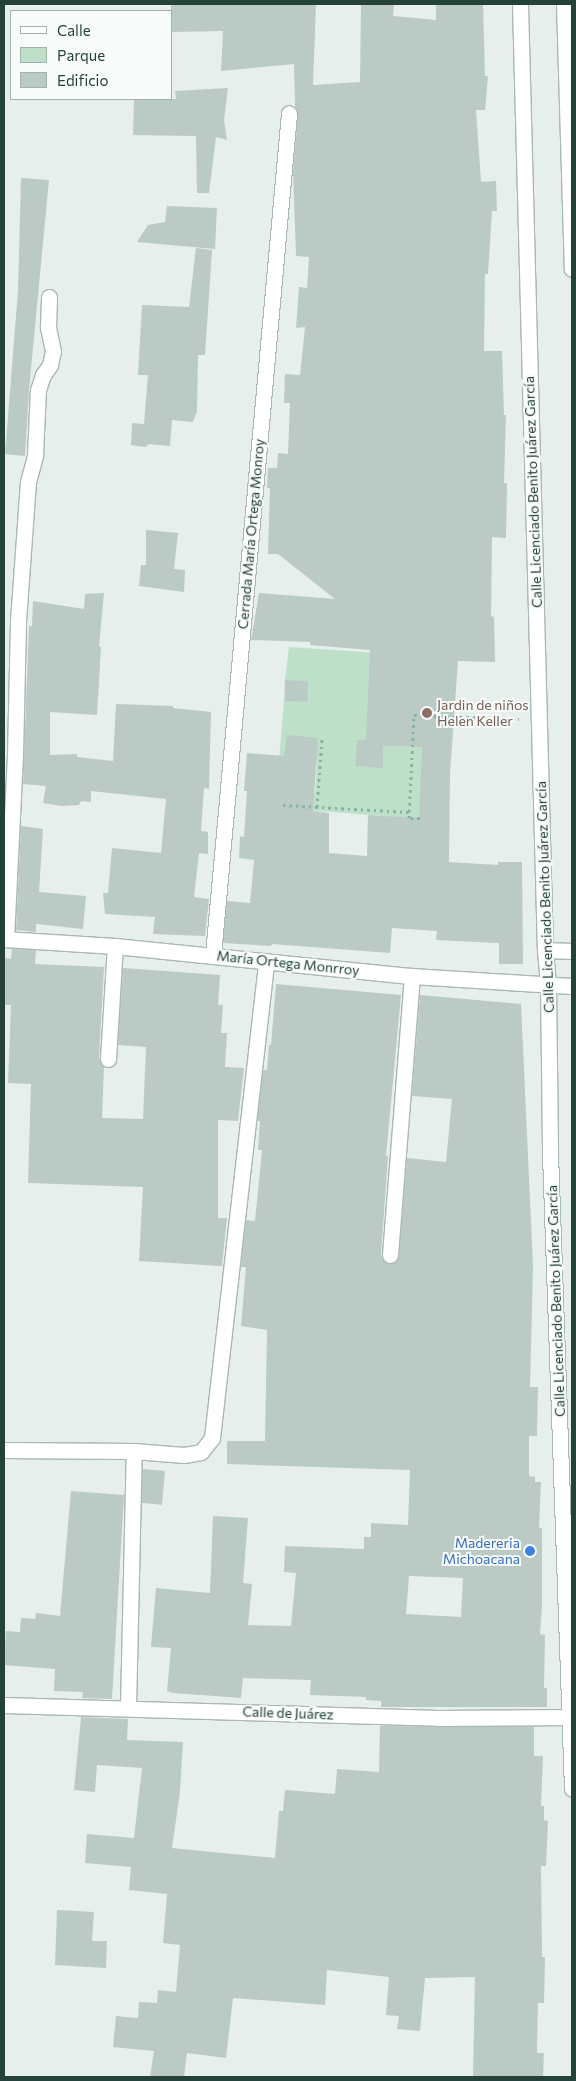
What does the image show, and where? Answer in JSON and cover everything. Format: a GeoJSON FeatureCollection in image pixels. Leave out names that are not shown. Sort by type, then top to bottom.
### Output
{"type":"FeatureCollection","features":[{"type":"Feature","properties":{"kind":"street","name":"Calle Licenciado Benito Juárez García"},"geometry":{"type":"LineString","coordinates":[[520,4],[540,719],[544,950],[548,984],[550,1153],[572,1789]]}},
{"type":"Feature","properties":{"kind":"street"},"geometry":{"type":"LineString","coordinates":[[564,4],[572,269]]}},
{"type":"Feature","properties":{"kind":"street","name":"Cerrada María Ortega Monroy"},"geometry":{"type":"LineString","coordinates":[[213,955],[289,113]]}},
{"type":"Feature","properties":{"kind":"street"},"geometry":{"type":"LineString","coordinates":[[5,939],[15,755],[18,621],[28,482],[35,455],[38,390],[50,365],[53,351],[48,327],[49,297]]}},
{"type":"Feature","properties":{"kind":"street","name":"María Ortega Monrroy"},"geometry":{"type":"LineString","coordinates":[[5,939],[115,946],[412,976],[572,986]]}},
{"type":"Feature","properties":{"kind":"street"},"geometry":{"type":"LineString","coordinates":[[108,1059],[115,946]]}},
{"type":"Feature","properties":{"kind":"street"},"geometry":{"type":"LineString","coordinates":[[544,950],[572,951]]}},
{"type":"Feature","properties":{"kind":"street"},"geometry":{"type":"LineString","coordinates":[[4,1450],[134,1451],[184,1455],[201,1452],[212,1438],[266,961]]}},
{"type":"Feature","properties":{"kind":"street"},"geometry":{"type":"LineString","coordinates":[[390,1255],[412,976]]}},
{"type":"Feature","properties":{"kind":"street"},"geometry":{"type":"LineString","coordinates":[[128,1707],[134,1451]]}},
{"type":"Feature","properties":{"kind":"street","name":"Calle de Juárez"},"geometry":{"type":"LineString","coordinates":[[4,1705],[128,1707],[438,1718],[571,1717]]}},
{"type":"Feature","properties":{"kind":"path"},"geometry":{"type":"LineString","coordinates":[[420,818],[409,818],[414,715],[540,719]]}},
{"type":"Feature","properties":{"kind":"path"},"geometry":{"type":"LineString","coordinates":[[317,807],[322,740]]}},
{"type":"Feature","properties":{"kind":"path"},"geometry":{"type":"LineString","coordinates":[[283,805],[409,812]]}},
{"type":"Feature","properties":{"kind":"green space"},"geometry":{"type":"Polygon","coordinates":[[[289,647],[394,654],[366,739],[357,740],[355,766],[383,767],[383,740],[388,746],[422,747],[419,838],[398,817],[280,808],[277,792],[315,794],[317,763],[279,760],[284,701],[306,701],[308,681],[285,680],[289,647]]]}},
{"type":"Feature","properties":{"kind":"building"},"geometry":{"type":"Polygon","coordinates":[[[171,4],[316,4],[313,85],[360,82],[361,4],[394,4],[393,16],[436,20],[436,4],[483,4],[485,76],[488,76],[485,110],[476,110],[481,182],[496,181],[497,211],[492,211],[488,274],[485,274],[484,351],[502,351],[504,415],[506,415],[504,483],[507,483],[506,538],[492,537],[491,616],[494,617],[495,662],[458,661],[450,774],[449,862],[498,865],[498,862],[522,862],[523,964],[499,964],[499,943],[436,940],[437,931],[392,928],[390,953],[272,944],[271,946],[223,943],[227,901],[250,903],[254,860],[239,858],[240,836],[244,837],[247,791],[244,791],[247,753],[284,756],[287,735],[318,738],[313,811],[329,813],[329,853],[367,856],[368,815],[419,818],[422,747],[383,746],[383,768],[355,766],[357,740],[366,739],[370,650],[310,645],[310,642],[251,640],[259,593],[335,599],[278,554],[268,554],[270,488],[267,488],[268,468],[277,468],[278,453],[288,454],[290,403],[284,403],[285,374],[300,375],[305,327],[296,328],[299,287],[307,288],[309,257],[296,256],[293,172],[298,114],[295,106],[294,64],[221,71],[223,31],[172,32],[171,4]]]}},
{"type":"Feature","properties":{"kind":"building"},"geometry":{"type":"Polygon","coordinates":[[[228,88],[224,120],[227,140],[216,137],[209,193],[197,193],[196,136],[133,135],[134,100],[172,100],[176,99],[175,91],[228,88]]]}},
{"type":"Feature","properties":{"kind":"building"},"geometry":{"type":"Polygon","coordinates":[[[21,178],[49,180],[29,390],[25,456],[5,454],[18,291],[21,178]]]}},
{"type":"Feature","properties":{"kind":"building"},"geometry":{"type":"Polygon","coordinates":[[[167,206],[217,208],[215,249],[137,242],[148,225],[165,222],[167,206]]]}},
{"type":"Feature","properties":{"kind":"building"},"geometry":{"type":"Polygon","coordinates":[[[196,248],[212,250],[205,355],[198,355],[197,411],[193,422],[172,420],[170,446],[149,444],[145,447],[131,445],[132,423],[144,424],[148,375],[138,375],[142,305],[189,307],[196,248]]]}},
{"type":"Feature","properties":{"kind":"building"},"geometry":{"type":"Polygon","coordinates":[[[146,530],[178,533],[174,569],[185,570],[184,592],[139,586],[141,565],[146,565],[146,530]]]}},
{"type":"Feature","properties":{"kind":"building"},"geometry":{"type":"Polygon","coordinates":[[[104,593],[99,646],[101,647],[97,715],[50,712],[50,755],[77,754],[77,757],[113,761],[116,704],[173,706],[173,708],[211,712],[209,789],[204,788],[201,831],[208,832],[208,854],[199,853],[194,897],[209,899],[205,936],[153,934],[155,917],[105,914],[103,893],[108,893],[112,848],[161,853],[166,799],[91,791],[91,802],[81,801],[79,805],[61,806],[43,803],[46,786],[23,784],[29,626],[32,626],[33,601],[84,609],[85,594],[104,593]]]}},
{"type":"Feature","properties":{"kind":"building"},"geometry":{"type":"Polygon","coordinates":[[[285,680],[308,681],[307,702],[284,701],[285,680]]]}},
{"type":"Feature","properties":{"kind":"building"},"geometry":{"type":"Polygon","coordinates":[[[21,826],[43,829],[39,892],[86,896],[83,929],[36,924],[36,932],[16,930],[21,826]]]}},
{"type":"Feature","properties":{"kind":"building"},"geometry":{"type":"Polygon","coordinates":[[[12,949],[36,950],[35,964],[104,967],[99,1058],[104,1067],[102,1118],[143,1119],[146,1047],[118,1045],[123,968],[220,975],[218,1005],[223,1005],[221,1033],[227,1033],[225,1067],[244,1068],[238,1121],[218,1120],[218,1218],[227,1218],[222,1266],[139,1261],[143,1187],[28,1183],[31,1084],[8,1083],[11,1005],[4,1005],[4,958],[11,959],[12,949]]]}},
{"type":"Feature","properties":{"kind":"building"},"geometry":{"type":"Polygon","coordinates":[[[276,984],[401,995],[386,1156],[388,1156],[381,1254],[382,1259],[389,1264],[394,1263],[399,1256],[407,1158],[446,1162],[452,1099],[412,1096],[420,995],[521,1004],[533,1266],[530,1387],[538,1387],[537,1436],[529,1436],[529,1476],[535,1477],[535,1482],[541,1482],[539,1528],[542,1528],[542,1605],[540,1634],[545,1635],[544,1688],[547,1688],[547,1707],[381,1707],[381,1701],[366,1700],[366,1697],[310,1695],[311,1680],[243,1678],[241,1698],[167,1691],[171,1648],[151,1647],[156,1588],[210,1593],[213,1516],[248,1518],[243,1583],[252,1584],[248,1625],[291,1626],[296,1573],[284,1572],[285,1546],[364,1549],[364,1537],[371,1537],[371,1523],[408,1525],[410,1470],[227,1464],[227,1441],[265,1441],[267,1330],[241,1326],[246,1267],[241,1267],[246,1220],[255,1221],[262,1150],[258,1150],[260,1121],[257,1121],[263,1070],[267,1070],[269,1045],[271,1045],[276,984]],[[409,1576],[406,1614],[461,1617],[463,1578],[409,1576]]]}},
{"type":"Feature","properties":{"kind":"building"},"geometry":{"type":"Polygon","coordinates":[[[143,1469],[165,1471],[162,1505],[140,1503],[143,1469]]]}},
{"type":"Feature","properties":{"kind":"building"},"geometry":{"type":"Polygon","coordinates":[[[71,1491],[124,1495],[112,1699],[82,1698],[83,1692],[54,1691],[55,1669],[4,1665],[6,1631],[20,1632],[21,1618],[35,1619],[36,1613],[60,1616],[71,1491]]]}},
{"type":"Feature","properties":{"kind":"building"},"geometry":{"type":"Polygon","coordinates":[[[81,1717],[128,1719],[127,1740],[183,1742],[180,1792],[172,1848],[275,1858],[279,1811],[283,1811],[285,1790],[335,1794],[337,1769],[379,1772],[380,1726],[534,1727],[534,1756],[543,1756],[541,1806],[544,1806],[544,1820],[548,1821],[546,1866],[541,1866],[542,1957],[545,1957],[544,2003],[538,2003],[537,2053],[544,2053],[543,2077],[473,2077],[475,1977],[425,1978],[420,2031],[397,2029],[399,2016],[386,2015],[389,1977],[327,1970],[325,2005],[233,1998],[226,2058],[187,2053],[184,2077],[150,2077],[154,2051],[113,2047],[116,2016],[138,2018],[139,2002],[157,2003],[158,1990],[176,1992],[180,1945],[163,1943],[167,1894],[129,1890],[131,1867],[85,1863],[87,1834],[134,1838],[142,1768],[97,1765],[95,1792],[74,1790],[81,1717]]]}},
{"type":"Feature","properties":{"kind":"building"},"geometry":{"type":"Polygon","coordinates":[[[57,1910],[94,1912],[92,1941],[107,1941],[106,1968],[55,1965],[57,1910]]]}},
{"type":"Feature","properties":{"kind":"place","name":"Jardin de niños Helen Keller"},"geometry":{"type":"Point","coordinates":[427,713]}},
{"type":"Feature","properties":{"kind":"place","name":"Madereria Michoacana"},"geometry":{"type":"Point","coordinates":[530,1551]}}]}
